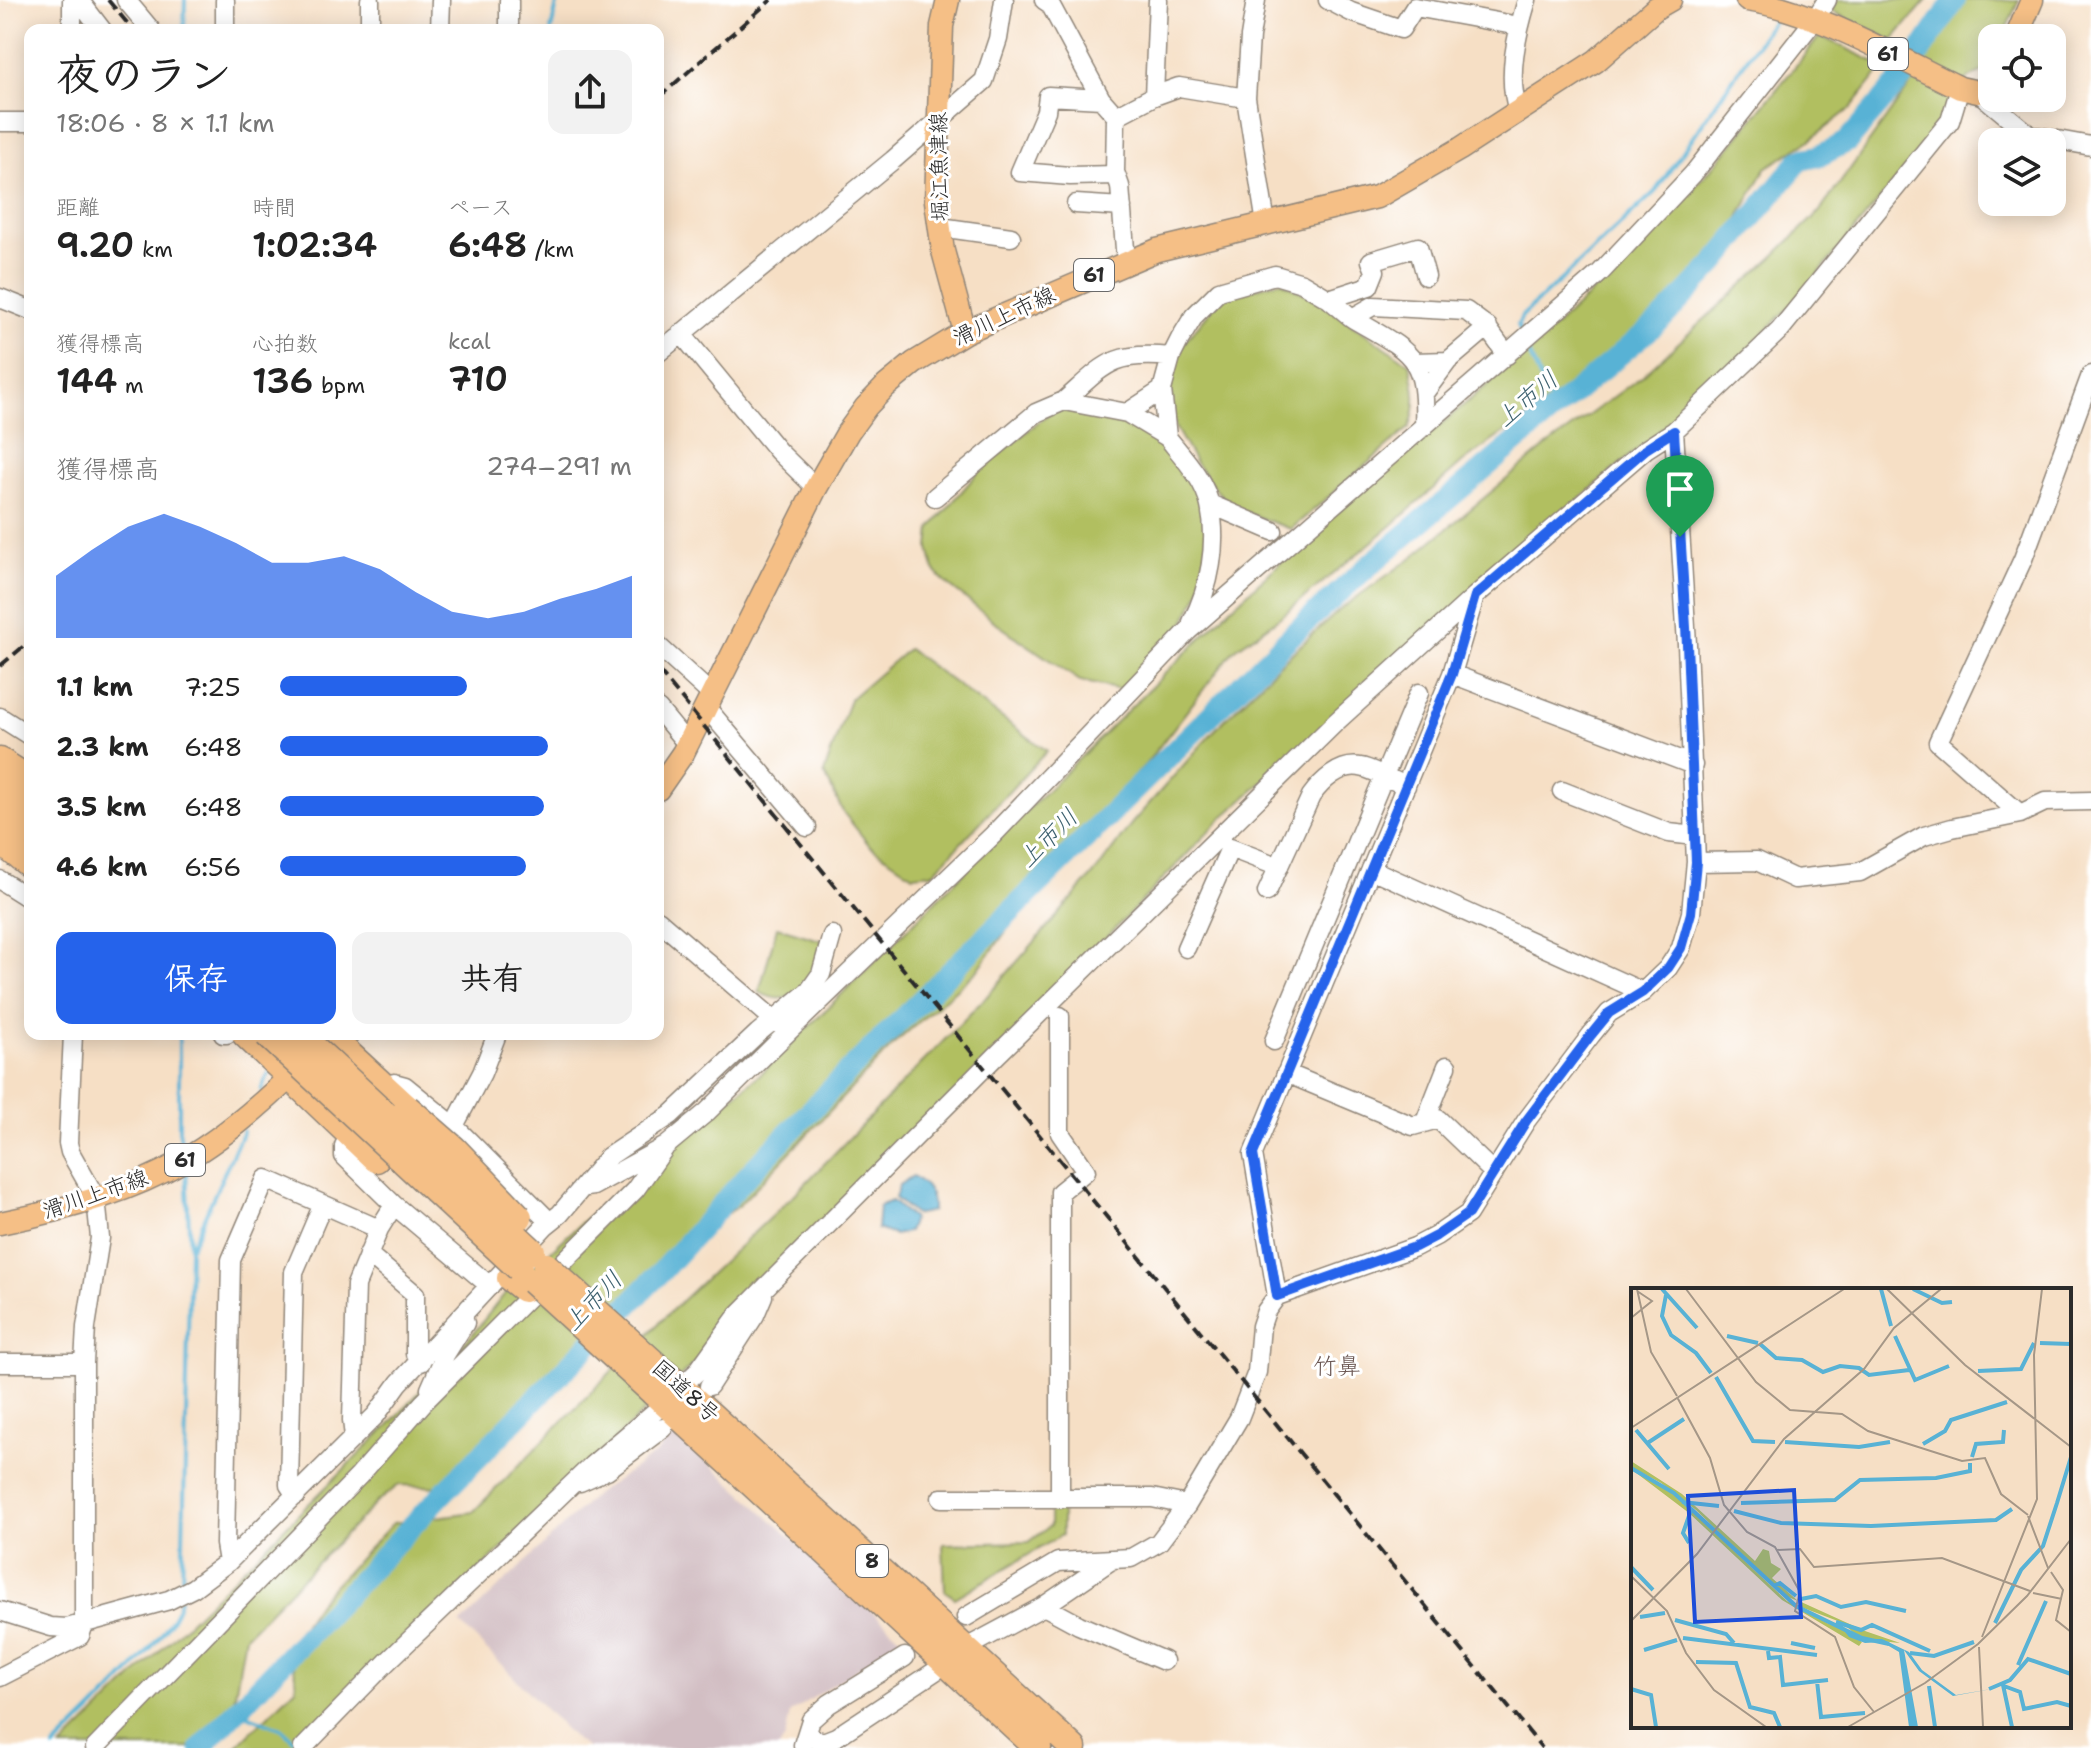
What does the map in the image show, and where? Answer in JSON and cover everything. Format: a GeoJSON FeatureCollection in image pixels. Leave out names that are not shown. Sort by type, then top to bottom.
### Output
{"type":"FeatureCollection","features":[{"type":"Feature","properties":{"kind":"highway"},"geometry":{"type":"LineString","coordinates":[[0,761],[24,776]]}},
{"type":"Feature","properties":{"kind":"highway"},"geometry":{"type":"LineString","coordinates":[[0,785],[24,802]]}},
{"type":"Feature","properties":{"kind":"highway"},"geometry":{"type":"LineString","coordinates":[[0,811],[24,829]]}},
{"type":"Feature","properties":{"kind":"highway"},"geometry":{"type":"LineString","coordinates":[[0,841],[24,860]]}},
{"type":"Feature","properties":{"kind":"highway","name":"8"},"geometry":{"type":"LineString","coordinates":[[252,1040],[376,1159],[530,1264]]}},
{"type":"Feature","properties":{"kind":"highway","name":"8"},"geometry":{"type":"LineString","coordinates":[[274,1040],[530,1264],[600,1330]]}},
{"type":"Feature","properties":{"kind":"highway","name":"8"},"geometry":{"type":"LineString","coordinates":[[305,1040],[600,1330]]}},
{"type":"Feature","properties":{"kind":"highway","name":"8"},"geometry":{"type":"LineString","coordinates":[[335,1040],[464,1159],[530,1264]]}},
{"type":"Feature","properties":{"kind":"highway","name":"国道8号"},"geometry":{"type":"LineString","coordinates":[[600,1330],[666,1397],[956,1656],[1073,1748]]}},
{"type":"Feature","properties":{"kind":"highway","name":"国道8号"},"geometry":{"type":"LineString","coordinates":[[956,1656],[1038,1748]]}},
{"type":"Feature","properties":{"kind":"main road","name":"堀江魚津線"},"geometry":{"type":"LineString","coordinates":[[948,0],[942,26],[936,201],[943,251],[965,332]]}},
{"type":"Feature","properties":{"kind":"main road","name":"滑川上市線"},"geometry":{"type":"LineString","coordinates":[[664,780],[687,744],[816,488],[848,432],[866,407],[914,363],[965,332],[1157,250],[1377,197],[1448,156],[1596,61],[1656,8],[1670,0]]}},
{"type":"Feature","properties":{"kind":"main road","name":"61"},"geometry":{"type":"LineString","coordinates":[[1747,0],[1788,8],[1977,89]]}},
{"type":"Feature","properties":{"kind":"main road"},"geometry":{"type":"LineString","coordinates":[[2022,24],[2032,0]]}},
{"type":"Feature","properties":{"kind":"main road","name":"滑川上市線"},"geometry":{"type":"LineString","coordinates":[[0,1223],[96,1198],[181,1162],[239,1121],[291,1076],[325,1040]]}},
{"type":"Feature","properties":{"kind":"street"},"geometry":{"type":"LineString","coordinates":[[72,0],[72,24]]}},
{"type":"Feature","properties":{"kind":"street"},"geometry":{"type":"LineString","coordinates":[[79,0],[97,24]]}},
{"type":"Feature","properties":{"kind":"street"},"geometry":{"type":"LineString","coordinates":[[126,0],[146,24]]}},
{"type":"Feature","properties":{"kind":"street"},"geometry":{"type":"LineString","coordinates":[[225,0],[225,24]]}},
{"type":"Feature","properties":{"kind":"street"},"geometry":{"type":"LineString","coordinates":[[370,0],[370,24]]}},
{"type":"Feature","properties":{"kind":"street"},"geometry":{"type":"LineString","coordinates":[[440,24],[441,0]]}},
{"type":"Feature","properties":{"kind":"street"},"geometry":{"type":"LineString","coordinates":[[509,0],[509,24]]}},
{"type":"Feature","properties":{"kind":"street"},"geometry":{"type":"LineString","coordinates":[[664,348],[984,81],[998,39],[1004,0]]}},
{"type":"Feature","properties":{"kind":"street"},"geometry":{"type":"LineString","coordinates":[[1044,0],[1050,4],[1101,99],[1116,116],[1116,175],[1126,262]]}},
{"type":"Feature","properties":{"kind":"street"},"geometry":{"type":"LineString","coordinates":[[1154,96],[1158,0]]}},
{"type":"Feature","properties":{"kind":"street"},"geometry":{"type":"LineString","coordinates":[[1256,0],[1246,98],[1266,224]]}},
{"type":"Feature","properties":{"kind":"street"},"geometry":{"type":"LineString","coordinates":[[1328,0],[1351,12],[1401,29],[1415,7],[1519,26]]}},
{"type":"Feature","properties":{"kind":"street"},"geometry":{"type":"LineString","coordinates":[[1518,110],[1512,94],[1519,26],[1527,0]]}},
{"type":"Feature","properties":{"kind":"street"},"geometry":{"type":"LineString","coordinates":[[0,1611],[51,1627],[67,1628],[169,1600],[193,1588],[228,1562],[354,1437],[467,1309],[530,1264],[560,1214],[608,1157],[671,1115],[758,1033],[782,1026],[817,1007],[993,835],[1188,631],[1600,273],[1693,174],[1827,0]]}},
{"type":"Feature","properties":{"kind":"street"},"geometry":{"type":"LineString","coordinates":[[1116,116],[1179,87],[1246,98]]}},
{"type":"Feature","properties":{"kind":"street"},"geometry":{"type":"LineString","coordinates":[[303,1748],[387,1662],[592,1465],[697,1372],[738,1315],[1336,722],[1475,596],[1646,449],[1674,431],[1780,330],[1977,89],[2030,135],[2091,146]]}},
{"type":"Feature","properties":{"kind":"street"},"geometry":{"type":"LineString","coordinates":[[1101,99],[1048,96],[1046,111],[1020,172],[1070,176],[1116,175]]}},
{"type":"Feature","properties":{"kind":"street"},"geometry":{"type":"LineString","coordinates":[[0,122],[24,122]]}},
{"type":"Feature","properties":{"kind":"street"},"geometry":{"type":"LineString","coordinates":[[1076,204],[1122,207]]}},
{"type":"Feature","properties":{"kind":"street"},"geometry":{"type":"LineString","coordinates":[[940,227],[1011,237]]}},
{"type":"Feature","properties":{"kind":"street"},"geometry":{"type":"LineString","coordinates":[[1329,299],[1369,286],[1375,271],[1371,261],[1418,247],[1426,276]]}},
{"type":"Feature","properties":{"kind":"street"},"geometry":{"type":"LineString","coordinates":[[1167,437],[1162,390],[1171,357],[1194,316],[1219,291],[1275,275],[1302,283],[1403,349],[1420,369],[1425,392],[1424,427]]}},
{"type":"Feature","properties":{"kind":"street"},"geometry":{"type":"LineString","coordinates":[[0,298],[24,308]]}},
{"type":"Feature","properties":{"kind":"street"},"geometry":{"type":"LineString","coordinates":[[1352,318],[1373,306],[1466,311],[1488,327],[1507,355]]}},
{"type":"Feature","properties":{"kind":"street"},"geometry":{"type":"LineString","coordinates":[[1425,392],[1448,361],[1488,327]]}},
{"type":"Feature","properties":{"kind":"street"},"geometry":{"type":"LineString","coordinates":[[681,333],[778,451],[816,488]]}},
{"type":"Feature","properties":{"kind":"street"},"geometry":{"type":"LineString","coordinates":[[935,497],[1036,413],[1064,401],[1104,366],[1122,357],[1140,354],[1171,357]]}},
{"type":"Feature","properties":{"kind":"street"},"geometry":{"type":"LineString","coordinates":[[1414,362],[1448,361]]}},
{"type":"Feature","properties":{"kind":"street"},"geometry":{"type":"LineString","coordinates":[[2020,814],[1938,742],[2023,559],[2085,410],[2091,375]]}},
{"type":"Feature","properties":{"kind":"street"},"geometry":{"type":"LineString","coordinates":[[1127,413],[1162,390]]}},
{"type":"Feature","properties":{"kind":"street"},"geometry":{"type":"LineString","coordinates":[[1064,401],[1127,413],[1167,437],[1193,470],[1210,504],[1212,533],[1210,575],[1201,605],[1188,631]]}},
{"type":"Feature","properties":{"kind":"street"},"geometry":{"type":"LineString","coordinates":[[966,1617],[1058,1562],[1131,1558],[1159,1542],[1187,1505],[1239,1418],[1257,1372],[1261,1326],[1266,1311],[1277,1296],[1415,1247],[1468,1214],[1526,1121],[1591,1035],[1609,1013],[1643,992],[1668,968],[1681,948],[1691,913],[1696,862],[1674,431]]}},
{"type":"Feature","properties":{"kind":"street"},"geometry":{"type":"LineString","coordinates":[[1210,504],[1273,531]]}},
{"type":"Feature","properties":{"kind":"street"},"geometry":{"type":"LineString","coordinates":[[1277,1296],[1253,1154],[1452,674],[1475,596]]}},
{"type":"Feature","properties":{"kind":"street"},"geometry":{"type":"LineString","coordinates":[[664,652],[709,701],[807,827]]}},
{"type":"Feature","properties":{"kind":"street"},"geometry":{"type":"LineString","coordinates":[[1452,674],[1693,765]]}},
{"type":"Feature","properties":{"kind":"street"},"geometry":{"type":"LineString","coordinates":[[1274,1041],[1419,693]]}},
{"type":"Feature","properties":{"kind":"street"},"geometry":{"type":"LineString","coordinates":[[664,716],[687,744]]}},
{"type":"Feature","properties":{"kind":"street"},"geometry":{"type":"LineString","coordinates":[[0,717],[24,732]]}},
{"type":"Feature","properties":{"kind":"street"},"geometry":{"type":"LineString","coordinates":[[1267,892],[1311,796],[1320,783],[1341,769],[1358,766],[1406,786]]}},
{"type":"Feature","properties":{"kind":"street"},"geometry":{"type":"LineString","coordinates":[[1562,791],[1669,833],[1695,836]]}},
{"type":"Feature","properties":{"kind":"street"},"geometry":{"type":"LineString","coordinates":[[1696,862],[1757,861],[1795,879],[1860,872],[1924,836],[2020,814],[2045,802],[2091,801]]}},
{"type":"Feature","properties":{"kind":"street"},"geometry":{"type":"LineString","coordinates":[[1186,948],[1230,848],[1279,867]]}},
{"type":"Feature","properties":{"kind":"street"},"geometry":{"type":"LineString","coordinates":[[1371,869],[1643,992]]}},
{"type":"Feature","properties":{"kind":"street"},"geometry":{"type":"LineString","coordinates":[[0,880],[24,895]]}},
{"type":"Feature","properties":{"kind":"street"},"geometry":{"type":"LineString","coordinates":[[664,925],[782,1026]]}},
{"type":"Feature","properties":{"kind":"street"},"geometry":{"type":"LineString","coordinates":[[583,1188],[593,1186],[666,1146],[707,1112],[809,991],[821,974],[832,935]]}},
{"type":"Feature","properties":{"kind":"street"},"geometry":{"type":"LineString","coordinates":[[1060,1016],[1060,1133],[1086,1171],[1060,1192],[1060,1499]]}},
{"type":"Feature","properties":{"kind":"street"},"geometry":{"type":"LineString","coordinates":[[0,1677],[80,1636],[84,1624],[84,1363],[86,1327],[100,1238],[96,1198],[68,1143],[73,1040]]}},
{"type":"Feature","properties":{"kind":"street"},"geometry":{"type":"LineString","coordinates":[[454,1126],[482,1073],[495,1040]]}},
{"type":"Feature","properties":{"kind":"street"},"geometry":{"type":"LineString","coordinates":[[1425,1122],[1447,1066]]}},
{"type":"Feature","properties":{"kind":"street"},"geometry":{"type":"LineString","coordinates":[[1286,1073],[1413,1126],[1438,1119],[1494,1173]]}},
{"type":"Feature","properties":{"kind":"street"},"geometry":{"type":"LineString","coordinates":[[384,1086],[394,1083],[405,1086],[454,1126],[530,1264]]}},
{"type":"Feature","properties":{"kind":"street"},"geometry":{"type":"LineString","coordinates":[[350,1133],[344,1146],[344,1156],[394,1205],[530,1264]]}},
{"type":"Feature","properties":{"kind":"street"},"geometry":{"type":"LineString","coordinates":[[95,1748],[359,1476],[424,1402],[635,1190],[666,1146]]}},
{"type":"Feature","properties":{"kind":"street"},"geometry":{"type":"LineString","coordinates":[[228,1562],[225,1544],[231,1260],[266,1179],[379,1229]]}},
{"type":"Feature","properties":{"kind":"street"},"geometry":{"type":"LineString","coordinates":[[296,1496],[289,1485],[294,1272],[323,1204]]}},
{"type":"Feature","properties":{"kind":"street"},"geometry":{"type":"LineString","coordinates":[[354,1437],[356,1285],[379,1229],[394,1205]]}},
{"type":"Feature","properties":{"kind":"street"},"geometry":{"type":"LineString","coordinates":[[368,1254],[415,1294],[415,1354],[421,1362]]}},
{"type":"Feature","properties":{"kind":"street"},"geometry":{"type":"LineString","coordinates":[[709,1386],[755,1315],[767,1286]]}},
{"type":"Feature","properties":{"kind":"street"},"geometry":{"type":"LineString","coordinates":[[424,1402],[445,1355],[465,1325],[467,1309]]}},
{"type":"Feature","properties":{"kind":"street"},"geometry":{"type":"LineString","coordinates":[[0,1363],[84,1363]]}},
{"type":"Feature","properties":{"kind":"street"},"geometry":{"type":"LineString","coordinates":[[941,1498],[1152,1498],[1187,1505]]}},
{"type":"Feature","properties":{"kind":"street"},"geometry":{"type":"LineString","coordinates":[[905,1657],[829,1704],[811,1720],[804,1742],[823,1742],[836,1737],[956,1656],[1044,1606],[1110,1561]]}},
{"type":"Feature","properties":{"kind":"street"},"geometry":{"type":"LineString","coordinates":[[1044,1606],[1079,1625],[1164,1661]]}},
{"type":"Feature","properties":{"kind":"shaded area"},"geometry":{"type":"Polygon","coordinates":[[[674,1431],[902,1639],[790,1713],[785,1738],[779,1748],[588,1748],[578,1742],[461,1624],[596,1494],[657,1453],[674,1431]]]}},
{"type":"Feature","properties":{"kind":"green space"},"geometry":{"type":"Polygon","coordinates":[[[1837,0],[1927,0],[1892,41],[1831,11],[1837,0]]]}},
{"type":"Feature","properties":{"kind":"green space"},"geometry":{"type":"Polygon","coordinates":[[[1961,0],[2019,0],[2008,24],[1978,24],[1978,73],[1963,83],[1952,96],[1940,127],[1795,302],[1699,397],[1599,482],[1222,818],[706,1352],[295,1748],[235,1748],[296,1688],[292,1641],[319,1601],[393,1523],[473,1512],[670,1312],[797,1192],[990,993],[1098,869],[1132,823],[1213,732],[1280,664],[1343,607],[1414,556],[1543,449],[1642,376],[1773,257],[1820,211],[1915,78],[1961,0]]]}},
{"type":"Feature","properties":{"kind":"green space"},"geometry":{"type":"Polygon","coordinates":[[[1820,36],[1881,65],[1877,75],[1851,108],[1810,140],[1766,168],[1711,278],[1571,385],[1463,462],[1283,615],[1234,650],[1145,765],[1068,846],[977,971],[897,1041],[739,1205],[641,1278],[572,1370],[442,1487],[399,1485],[378,1501],[245,1636],[234,1700],[194,1748],[61,1748],[389,1425],[471,1336],[503,1296],[582,1222],[765,1070],[1230,609],[1315,531],[1545,336],[1618,268],[1716,164],[1820,36]]]}},
{"type":"Feature","properties":{"kind":"green space"},"geometry":{"type":"Polygon","coordinates":[[[1281,281],[1315,299],[1410,364],[1415,396],[1409,428],[1291,529],[1236,509],[1217,491],[1195,462],[1175,427],[1170,384],[1182,345],[1221,298],[1281,281]]]}},
{"type":"Feature","properties":{"kind":"green space"},"geometry":{"type":"Polygon","coordinates":[[[1076,407],[1128,419],[1162,440],[1204,500],[1207,544],[1200,591],[1181,630],[1125,691],[1080,681],[1000,626],[934,570],[929,548],[931,528],[979,471],[1053,410],[1076,407]]]}},
{"type":"Feature","properties":{"kind":"green space"},"geometry":{"type":"Polygon","coordinates":[[[908,649],[1047,751],[933,873],[913,875],[870,846],[843,812],[824,773],[850,699],[908,649]]]}},
{"type":"Feature","properties":{"kind":"green space"},"geometry":{"type":"Polygon","coordinates":[[[777,927],[823,941],[809,977],[794,994],[785,998],[773,998],[759,992],[777,927]]]}},
{"type":"Feature","properties":{"kind":"green space"},"geometry":{"type":"Polygon","coordinates":[[[1050,1502],[1062,1502],[1062,1535],[955,1598],[945,1591],[943,1544],[1029,1542],[1050,1526],[1050,1502]]]}},
{"type":"Feature","properties":{"kind":"water"},"geometry":{"type":"Polygon","coordinates":[[[913,1176],[928,1190],[932,1211],[915,1215],[895,1198],[899,1185],[913,1176]]]}},
{"type":"Feature","properties":{"kind":"water"},"geometry":{"type":"Polygon","coordinates":[[[892,1201],[913,1219],[908,1232],[894,1235],[877,1229],[879,1206],[892,1201]]]}},
{"type":"Feature","properties":{"kind":"waterway"},"geometry":{"type":"LineString","coordinates":[[184,24],[185,0]]}},
{"type":"Feature","properties":{"kind":"waterway"},"geometry":{"type":"LineString","coordinates":[[552,24],[558,0]]}},
{"type":"Feature","properties":{"kind":"waterway","name":"上市川"},"geometry":{"type":"LineString","coordinates":[[201,1748],[447,1489],[659,1274],[750,1173],[848,1072],[1294,633],[1372,563],[1662,319],[1716,262],[1800,160],[1819,156],[1847,142],[1904,76],[1955,0]]}},
{"type":"Feature","properties":{"kind":"waterway"},"geometry":{"type":"LineString","coordinates":[[1521,333],[1518,325],[1522,316],[1655,192],[1777,15]]}},
{"type":"Feature","properties":{"kind":"waterway"},"geometry":{"type":"LineString","coordinates":[[1525,345],[1555,411]]}},
{"type":"Feature","properties":{"kind":"waterway"},"geometry":{"type":"LineString","coordinates":[[179,1040],[179,1130],[183,1151]]}},
{"type":"Feature","properties":{"kind":"waterway"},"geometry":{"type":"LineString","coordinates":[[261,1090],[269,1073]]}},
{"type":"Feature","properties":{"kind":"waterway"},"geometry":{"type":"LineString","coordinates":[[191,1247],[243,1131]]}},
{"type":"Feature","properties":{"kind":"waterway"},"geometry":{"type":"LineString","coordinates":[[182,1587],[190,1249],[186,1168]]}},
{"type":"Feature","properties":{"kind":"waterway"},"geometry":{"type":"LineString","coordinates":[[54,1748],[146,1654],[174,1615],[180,1599]]}},
{"type":"Feature","properties":{"kind":"waterway"},"geometry":{"type":"LineString","coordinates":[[237,1711],[282,1729],[298,1744]]}},
{"type":"Feature","properties":{"kind":"railway"},"geometry":{"type":"LineString","coordinates":[[108,0],[128,24]]}},
{"type":"Feature","properties":{"kind":"railway"},"geometry":{"type":"LineString","coordinates":[[664,93],[771,0]]}},
{"type":"Feature","properties":{"kind":"railway"},"geometry":{"type":"LineString","coordinates":[[0,666],[24,646]]}},
{"type":"Feature","properties":{"kind":"railway"},"geometry":{"type":"LineString","coordinates":[[664,677],[1542,1748]]}},
{"type":"Feature","properties":{"kind":"district","name":"竹鼻"},"geometry":{"type":"Point","coordinates":[1337,1366]}},
{"type":"Feature","properties":{"kind":"route"},"geometry":{"type":"LineString","coordinates":[[1674,431],[1680,537],[1696,862],[1691,913],[1681,948],[1668,968],[1643,992],[1609,1013],[1591,1035],[1526,1121],[1468,1214],[1415,1247],[1277,1296],[1253,1154],[1452,674],[1475,596],[1646,449],[1674,431]]}}]}
